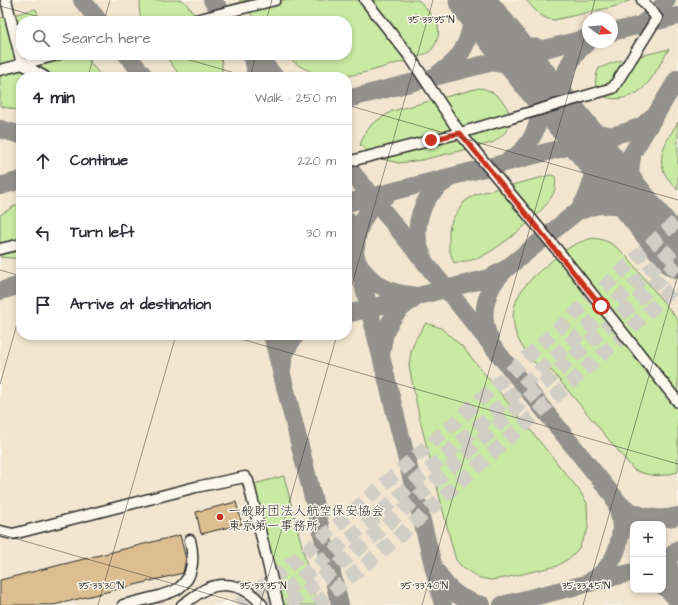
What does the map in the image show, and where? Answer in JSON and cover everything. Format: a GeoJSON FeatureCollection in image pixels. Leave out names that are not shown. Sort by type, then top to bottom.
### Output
{"type":"FeatureCollection","features":[{"type":"Feature","properties":{"kind":"street"},"geometry":{"type":"LineString","coordinates":[[6,0],[16,40]]}},
{"type":"Feature","properties":{"kind":"street"},"geometry":{"type":"LineString","coordinates":[[212,16],[275,0]]}},
{"type":"Feature","properties":{"kind":"street"},"geometry":{"type":"LineString","coordinates":[[365,0],[410,57],[460,133],[563,257],[678,402]]}},
{"type":"Feature","properties":{"kind":"street"},"geometry":{"type":"LineString","coordinates":[[352,161],[460,133],[613,88],[657,18],[642,0]]}},
{"type":"Feature","properties":{"kind":"street"},"geometry":{"type":"LineString","coordinates":[[21,60],[22,64],[36,72]]}},
{"type":"Feature","properties":{"kind":"street"},"geometry":{"type":"LineString","coordinates":[[0,70],[38,60]]}},
{"type":"Feature","properties":{"kind":"street"},"geometry":{"type":"LineString","coordinates":[[0,249],[16,245]]}},
{"type":"Feature","properties":{"kind":"street"},"geometry":{"type":"LineString","coordinates":[[0,531],[13,534],[245,477],[248,481],[278,605]]}},
{"type":"Feature","properties":{"kind":"street"},"geometry":{"type":"LineString","coordinates":[[123,605],[179,589],[187,580],[192,564],[190,540]]}},
{"type":"Feature","properties":{"kind":"street"},"geometry":{"type":"LineString","coordinates":[[182,605],[206,590],[224,585],[237,587],[248,591],[262,605]]}},
{"type":"Feature","properties":{"kind":"shaded area"},"geometry":{"type":"Polygon","coordinates":[[[0,0],[678,0],[678,605],[233,605],[229,599],[219,605],[0,605],[0,0]]]}},
{"type":"Feature","properties":{"kind":"green space"},"geometry":{"type":"Polygon","coordinates":[[[141,0],[183,0],[196,16],[140,16],[139,7],[141,0]]]}},
{"type":"Feature","properties":{"kind":"green space"},"geometry":{"type":"Polygon","coordinates":[[[239,0],[365,0],[412,59],[352,75],[352,72],[314,72],[301,67],[292,60],[352,60],[352,16],[253,16],[239,0]]]}},
{"type":"Feature","properties":{"kind":"green space"},"geometry":{"type":"Polygon","coordinates":[[[370,0],[419,0],[437,23],[439,30],[438,39],[432,49],[428,53],[417,57],[370,0]]]}},
{"type":"Feature","properties":{"kind":"green space"},"geometry":{"type":"Polygon","coordinates":[[[526,0],[631,0],[617,6],[590,12],[582,12],[582,14],[554,20],[545,18],[526,0]]]}},
{"type":"Feature","properties":{"kind":"green space"},"geometry":{"type":"Polygon","coordinates":[[[36,9],[39,16],[16,16],[16,60],[88,60],[98,72],[16,72],[16,110],[0,106],[0,18],[36,9]]]}},
{"type":"Feature","properties":{"kind":"green space"},"geometry":{"type":"Polygon","coordinates":[[[669,49],[649,81],[641,90],[633,95],[615,99],[600,94],[596,88],[596,79],[599,68],[615,62],[669,49]]]}},
{"type":"Feature","properties":{"kind":"green space"},"geometry":{"type":"Polygon","coordinates":[[[169,60],[221,60],[222,62],[222,72],[177,72],[169,60]]]}},
{"type":"Feature","properties":{"kind":"green space"},"geometry":{"type":"Polygon","coordinates":[[[479,88],[485,89],[498,96],[507,108],[509,114],[510,121],[508,128],[503,135],[492,143],[422,160],[399,163],[370,154],[360,145],[364,135],[372,124],[392,111],[479,88]]]}},
{"type":"Feature","properties":{"kind":"green space"},"geometry":{"type":"Polygon","coordinates":[[[678,122],[678,190],[665,175],[662,159],[665,146],[678,122]]]}},
{"type":"Feature","properties":{"kind":"green space"},"geometry":{"type":"Polygon","coordinates":[[[551,175],[555,176],[555,187],[553,194],[541,211],[509,239],[479,258],[454,263],[449,249],[449,229],[453,218],[464,202],[476,194],[551,175]]]}},
{"type":"Feature","properties":{"kind":"green space"},"geometry":{"type":"Polygon","coordinates":[[[16,205],[16,259],[0,257],[0,215],[16,205]]]}},
{"type":"Feature","properties":{"kind":"green space"},"geometry":{"type":"Polygon","coordinates":[[[593,238],[608,242],[623,253],[678,320],[678,472],[656,476],[634,470],[551,370],[545,375],[525,350],[516,334],[514,312],[516,302],[525,286],[532,278],[564,251],[580,242],[593,238]]]}},
{"type":"Feature","properties":{"kind":"green space"},"geometry":{"type":"Polygon","coordinates":[[[426,323],[441,328],[462,346],[579,490],[587,503],[588,529],[579,548],[571,557],[557,566],[491,580],[480,578],[463,568],[456,560],[419,416],[409,366],[411,351],[416,338],[426,323]]]}},
{"type":"Feature","properties":{"kind":"green space"},"geometry":{"type":"Polygon","coordinates":[[[284,476],[317,605],[284,605],[254,484],[284,476]]]}},
{"type":"Feature","properties":{"kind":"building"},"geometry":{"type":"Polygon","coordinates":[[[236,502],[242,524],[201,534],[196,512],[236,502]]]}},
{"type":"Feature","properties":{"kind":"building"},"geometry":{"type":"Polygon","coordinates":[[[180,535],[186,559],[183,573],[54,605],[0,605],[0,580],[180,535]]]}},
{"type":"Feature","properties":{"kind":"taxiway"},"geometry":{"type":"LineString","coordinates":[[82,0],[95,16]]}},
{"type":"Feature","properties":{"kind":"taxiway"},"geometry":{"type":"LineString","coordinates":[[212,0],[225,16]]}},
{"type":"Feature","properties":{"kind":"taxiway"},"geometry":{"type":"LineString","coordinates":[[439,73],[456,60],[467,42],[471,21],[468,0]]}},
{"type":"Feature","properties":{"kind":"taxiway"},"geometry":{"type":"LineString","coordinates":[[643,23],[657,12],[667,0]]}},
{"type":"Feature","properties":{"kind":"taxiway"},"geometry":{"type":"LineString","coordinates":[[618,31],[678,16]]}},
{"type":"Feature","properties":{"kind":"taxiway"},"geometry":{"type":"LineString","coordinates":[[497,32],[517,44],[539,48]]}},
{"type":"Feature","properties":{"kind":"taxiway"},"geometry":{"type":"LineString","coordinates":[[352,98],[582,40]]}},
{"type":"Feature","properties":{"kind":"taxiway"},"geometry":{"type":"LineString","coordinates":[[582,47],[573,58],[564,78],[563,100],[566,111],[570,122],[592,132],[609,135]]}},
{"type":"Feature","properties":{"kind":"taxiway"},"geometry":{"type":"LineString","coordinates":[[131,60],[141,72]]}},
{"type":"Feature","properties":{"kind":"taxiway"},"geometry":{"type":"LineString","coordinates":[[253,60],[255,72]]}},
{"type":"Feature","properties":{"kind":"taxiway"},"geometry":{"type":"LineString","coordinates":[[261,60],[271,72]]}},
{"type":"Feature","properties":{"kind":"taxiway"},"geometry":{"type":"LineString","coordinates":[[496,63],[523,70],[532,76],[536,82],[540,98],[539,116],[534,134],[524,149],[509,160]]}},
{"type":"Feature","properties":{"kind":"taxiway"},"geometry":{"type":"LineString","coordinates":[[352,313],[485,279],[507,268],[616,180],[678,78]]}},
{"type":"Feature","properties":{"kind":"taxiway"},"geometry":{"type":"LineString","coordinates":[[352,202],[626,132],[642,126],[652,117]]}},
{"type":"Feature","properties":{"kind":"taxiway"},"geometry":{"type":"LineString","coordinates":[[0,129],[16,134]]}},
{"type":"Feature","properties":{"kind":"taxiway"},"geometry":{"type":"LineString","coordinates":[[582,205],[589,190],[593,174],[592,158],[586,142]]}},
{"type":"Feature","properties":{"kind":"taxiway"},"geometry":{"type":"LineString","coordinates":[[632,158],[630,171],[632,191],[640,209]]}},
{"type":"Feature","properties":{"kind":"taxiway"},"geometry":{"type":"LineString","coordinates":[[352,172],[634,521]]}},
{"type":"Feature","properties":{"kind":"taxiway"},"geometry":{"type":"LineString","coordinates":[[423,257],[419,246],[418,235],[420,213],[431,194],[448,180]]}},
{"type":"Feature","properties":{"kind":"taxiway"},"geometry":{"type":"LineString","coordinates":[[0,186],[16,181]]}},
{"type":"Feature","properties":{"kind":"taxiway"},"geometry":{"type":"LineString","coordinates":[[356,247],[358,232],[368,211],[379,200],[386,196]]}},
{"type":"Feature","properties":{"kind":"taxiway"},"geometry":{"type":"LineString","coordinates":[[583,210],[600,205],[618,206],[634,211],[649,221]]}},
{"type":"Feature","properties":{"kind":"taxiway"},"geometry":{"type":"LineString","coordinates":[[352,240],[443,605]]}},
{"type":"Feature","properties":{"kind":"taxiway"},"geometry":{"type":"LineString","coordinates":[[359,264],[369,277],[381,286],[388,290],[412,295]]}},
{"type":"Feature","properties":{"kind":"taxiway"},"geometry":{"type":"LineString","coordinates":[[490,339],[485,321],[486,303],[492,286],[504,271]]}},
{"type":"Feature","properties":{"kind":"taxiway"},"geometry":{"type":"LineString","coordinates":[[0,291],[16,286]]}},
{"type":"Feature","properties":{"kind":"taxiway"},"geometry":{"type":"LineString","coordinates":[[382,351],[387,328],[391,321],[400,309],[413,300]]}},
{"type":"Feature","properties":{"kind":"taxiway"},"geometry":{"type":"LineString","coordinates":[[273,340],[340,605]]}},
{"type":"Feature","properties":{"kind":"taxiway"},"geometry":{"type":"LineString","coordinates":[[282,371],[283,361],[292,340]]}},
{"type":"Feature","properties":{"kind":"taxiway"},"geometry":{"type":"LineString","coordinates":[[591,581],[608,566],[618,546],[621,524],[615,502]]}},
{"type":"Feature","properties":{"kind":"taxiway"},"geometry":{"type":"LineString","coordinates":[[624,507],[636,514],[650,518],[671,518],[678,516]]}},
{"type":"Feature","properties":{"kind":"taxiway"},"geometry":{"type":"LineString","coordinates":[[666,559],[678,549]]}},
{"type":"Feature","properties":{"kind":"taxiway"},"geometry":{"type":"LineString","coordinates":[[666,562],[674,575],[678,586]]}},
{"type":"Feature","properties":{"kind":"taxiway"},"geometry":{"type":"LineString","coordinates":[[438,573],[446,585],[456,594],[468,601],[482,605]]}},
{"type":"Feature","properties":{"kind":"taxiway"},"geometry":{"type":"LineString","coordinates":[[502,605],[630,573]]}},
{"type":"Feature","properties":{"kind":"taxiway"},"geometry":{"type":"LineString","coordinates":[[666,589],[678,601]]}},
{"type":"Feature","properties":{"kind":"runway"},"geometry":{"type":"LineString","coordinates":[[471,0],[678,256]]}},
{"type":"Feature","properties":{"kind":"tunnel"},"geometry":{"type":"LineString","coordinates":[[239,605],[313,546],[461,417],[678,220]]}},
{"type":"Feature","properties":{"kind":"tunnel"},"geometry":{"type":"LineString","coordinates":[[268,605],[370,521],[473,431],[678,245]]}},
{"type":"Feature","properties":{"kind":"tunnel"},"geometry":{"type":"LineString","coordinates":[[289,605],[379,532],[678,263]]}},
{"type":"Feature","properties":{"kind":"tunnel"},"geometry":{"type":"LineString","coordinates":[[316,605],[394,541],[625,334],[678,284]]}},
{"type":"Feature","properties":{"kind":"place","name":"一般財団法人航空保安協会 東京第一事務所"},"geometry":{"type":"Point","coordinates":[220,517]}},
{"type":"Feature","properties":{"kind":"route"},"geometry":{"type":"LineString","coordinates":[[431,140],[460,133],[563,257],[601,306]]}}]}
